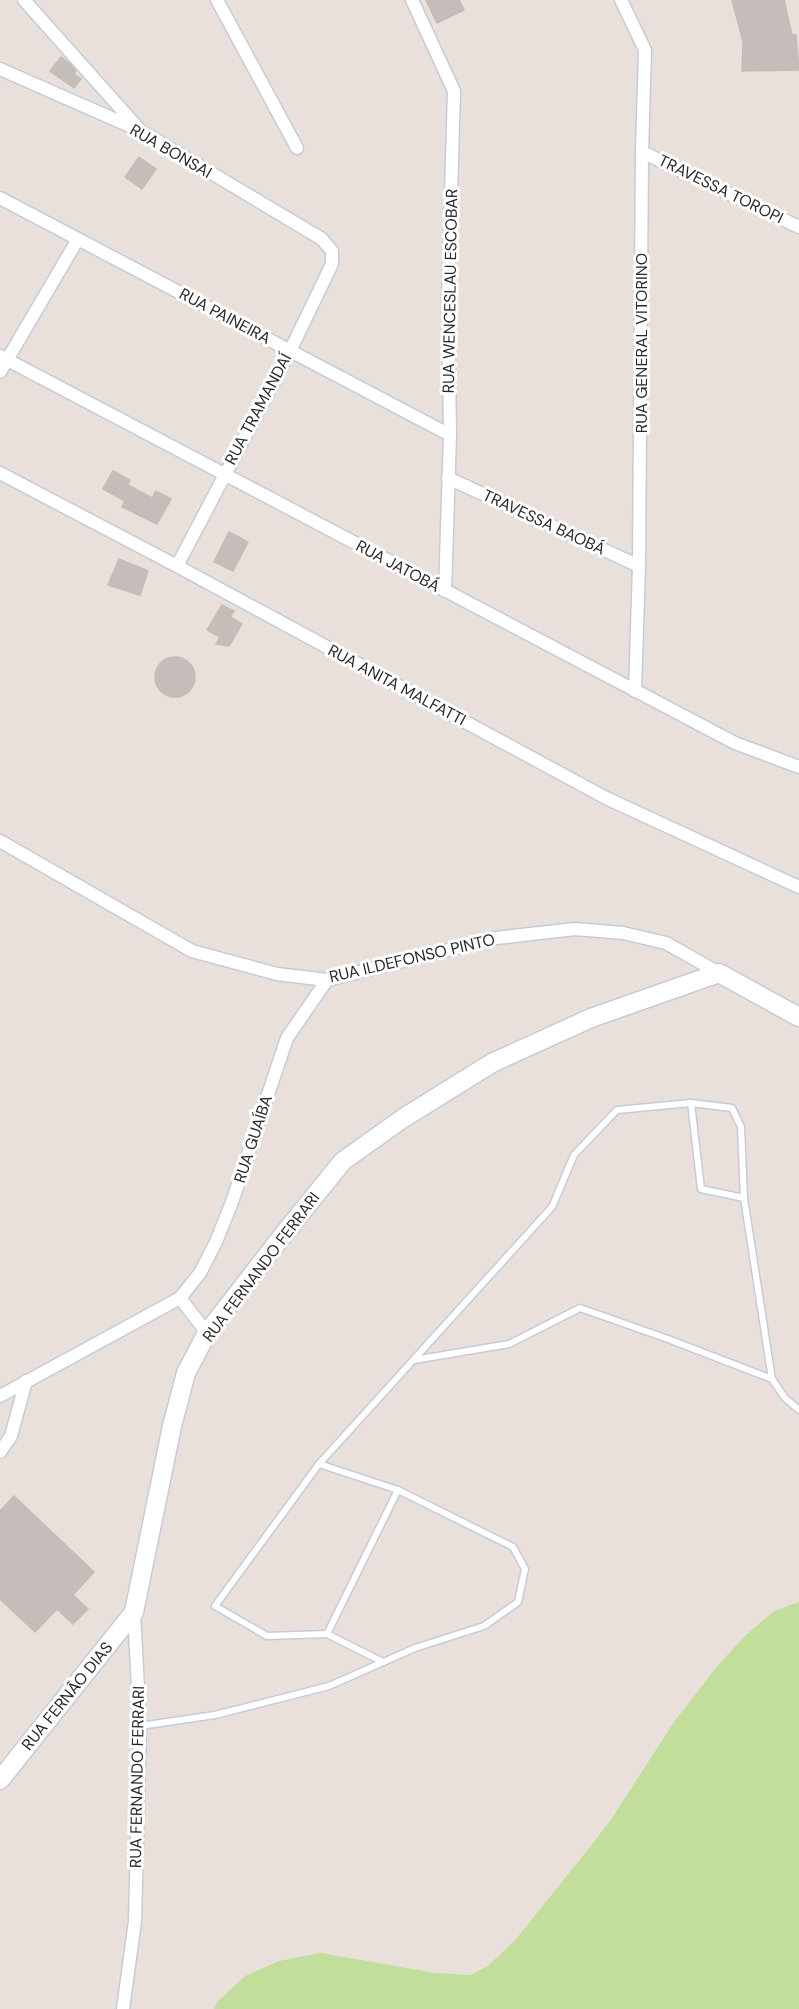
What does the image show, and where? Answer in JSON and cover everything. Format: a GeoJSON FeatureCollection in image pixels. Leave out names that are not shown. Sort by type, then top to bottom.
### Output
{"type":"FeatureCollection","features":[{"type":"Feature","properties":{"kind":"main road","name":"RUA ILDEFONSO PINTO"},"geometry":{"type":"LineString","coordinates":[[719,974],[799,1017]]}},
{"type":"Feature","properties":{"kind":"main road","name":"RUA FERNANDO FERRARI"},"geometry":{"type":"LineString","coordinates":[[135,1612],[172,1426],[186,1373],[207,1333],[343,1161],[402,1119],[492,1063],[591,1018],[719,974]]}},
{"type":"Feature","properties":{"kind":"main road","name":"RUA FERNÃO DIAS"},"geometry":{"type":"LineString","coordinates":[[0,1780],[135,1612]]}},
{"type":"Feature","properties":{"kind":"street"},"geometry":{"type":"LineString","coordinates":[[24,0],[141,131]]}},
{"type":"Feature","properties":{"kind":"street"},"geometry":{"type":"LineString","coordinates":[[217,0],[297,148]]}},
{"type":"Feature","properties":{"kind":"street","name":"RUA WENCESLAU ESCOBAR"},"geometry":{"type":"LineString","coordinates":[[412,0],[454,91],[448,299],[450,435],[445,591]]}},
{"type":"Feature","properties":{"kind":"street","name":"RUA GENERAL VITORINO"},"geometry":{"type":"LineString","coordinates":[[621,0],[645,50],[642,152],[639,566],[635,692]]}},
{"type":"Feature","properties":{"kind":"street","name":"RUA BONSAI"},"geometry":{"type":"LineString","coordinates":[[0,69],[141,131],[322,239],[332,251]]}},
{"type":"Feature","properties":{"kind":"street","name":"TRAVESSA TOROPI"},"geometry":{"type":"LineString","coordinates":[[642,152],[799,227]]}},
{"type":"Feature","properties":{"kind":"street","name":"RUA PAINEIRA"},"geometry":{"type":"LineString","coordinates":[[0,198],[450,435]]}},
{"type":"Feature","properties":{"kind":"street"},"geometry":{"type":"LineString","coordinates":[[0,372],[3,358],[78,239]]}},
{"type":"Feature","properties":{"kind":"street","name":"RUA TRAMANDAÍ"},"geometry":{"type":"LineString","coordinates":[[177,566],[290,351],[332,264],[332,251]]}},
{"type":"Feature","properties":{"kind":"street","name":"RUA JATOBÁ"},"geometry":{"type":"LineString","coordinates":[[3,358],[635,692],[735,743],[799,767]]}},
{"type":"Feature","properties":{"kind":"street","name":"RUA ANITA MALFATTI"},"geometry":{"type":"LineString","coordinates":[[0,473],[606,798],[799,887]]}},
{"type":"Feature","properties":{"kind":"street","name":"TRAVESSA BAOBÁ"},"geometry":{"type":"LineString","coordinates":[[448,478],[639,566]]}},
{"type":"Feature","properties":{"kind":"street","name":"RUA ILDEFONSO PINTO"},"geometry":{"type":"LineString","coordinates":[[0,841],[192,951],[277,974],[327,980],[496,938],[575,929],[622,933],[666,943],[719,974]]}},
{"type":"Feature","properties":{"kind":"street","name":"RUA GUAÍBA"},"geometry":{"type":"LineString","coordinates":[[0,1396],[180,1298],[200,1273],[228,1212],[287,1038],[327,980]]}},
{"type":"Feature","properties":{"kind":"street"},"geometry":{"type":"LineString","coordinates":[[180,1298],[207,1333]]}},
{"type":"Feature","properties":{"kind":"street"},"geometry":{"type":"LineString","coordinates":[[0,1452],[11,1436],[26,1381]]}},
{"type":"Feature","properties":{"kind":"street","name":"RUA FERNANDO FERRARI"},"geometry":{"type":"LineString","coordinates":[[123,2009],[135,1921],[141,1726],[135,1612]]}},
{"type":"Feature","properties":{"kind":"lane"},"geometry":{"type":"LineString","coordinates":[[691,1103],[700,1189],[744,1198]]}},
{"type":"Feature","properties":{"kind":"lane"},"geometry":{"type":"LineString","coordinates":[[383,1662],[327,1634],[267,1636],[215,1606],[319,1464],[552,1207],[574,1155],[617,1110],[691,1103],[732,1108],[741,1127],[744,1198],[772,1379],[785,1398],[799,1410]]}},
{"type":"Feature","properties":{"kind":"lane"},"geometry":{"type":"LineString","coordinates":[[413,1360],[508,1344],[580,1308],[772,1379]]}},
{"type":"Feature","properties":{"kind":"lane"},"geometry":{"type":"LineString","coordinates":[[141,1726],[215,1715],[329,1686],[415,1648],[484,1626],[518,1602],[525,1569],[513,1547],[398,1490],[319,1464]]}},
{"type":"Feature","properties":{"kind":"lane"},"geometry":{"type":"LineString","coordinates":[[327,1634],[398,1490]]}},
{"type":"Feature","properties":{"kind":"green space"},"geometry":{"type":"Polygon","coordinates":[[[799,1602],[799,2009],[214,2009],[217,2002],[245,1976],[279,1961],[321,1953],[435,1973],[471,1975],[488,1966],[516,1939],[590,1847],[612,1818],[674,1722],[719,1664],[745,1636],[774,1611],[799,1602]]]}},
{"type":"Feature","properties":{"kind":"building"},"geometry":{"type":"Polygon","coordinates":[[[426,0],[459,0],[464,10],[437,23],[426,0]]]}},
{"type":"Feature","properties":{"kind":"building"},"geometry":{"type":"Polygon","coordinates":[[[732,0],[784,0],[792,35],[796,35],[799,70],[742,71],[743,42],[732,0]]]}},
{"type":"Feature","properties":{"kind":"building"},"geometry":{"type":"Polygon","coordinates":[[[61,57],[70,64],[76,71],[74,74],[81,79],[74,88],[50,71],[61,57]]]}},
{"type":"Feature","properties":{"kind":"building"},"geometry":{"type":"Polygon","coordinates":[[[139,157],[156,169],[142,189],[125,177],[139,157]]]}},
{"type":"Feature","properties":{"kind":"building"},"geometry":{"type":"Polygon","coordinates":[[[113,471],[130,480],[128,485],[152,498],[156,491],[171,499],[157,524],[122,507],[125,501],[103,489],[113,471]]]}},
{"type":"Feature","properties":{"kind":"building"},"geometry":{"type":"Polygon","coordinates":[[[229,532],[248,542],[233,571],[214,562],[229,532]]]}},
{"type":"Feature","properties":{"kind":"building"},"geometry":{"type":"Polygon","coordinates":[[[119,559],[148,571],[140,595],[108,585],[119,559]]]}},
{"type":"Feature","properties":{"kind":"building"},"geometry":{"type":"Polygon","coordinates":[[[222,605],[234,611],[230,617],[242,624],[229,646],[216,644],[220,637],[207,630],[222,605]]]}},
{"type":"Feature","properties":{"kind":"building"},"geometry":{"type":"Polygon","coordinates":[[[175,657],[189,663],[195,677],[189,691],[175,697],[161,691],[155,677],[161,663],[175,657]]]}},
{"type":"Feature","properties":{"kind":"building"},"geometry":{"type":"Polygon","coordinates":[[[14,1496],[94,1572],[73,1595],[88,1609],[73,1624],[57,1609],[35,1632],[0,1599],[0,1511],[14,1496]]]}}]}
